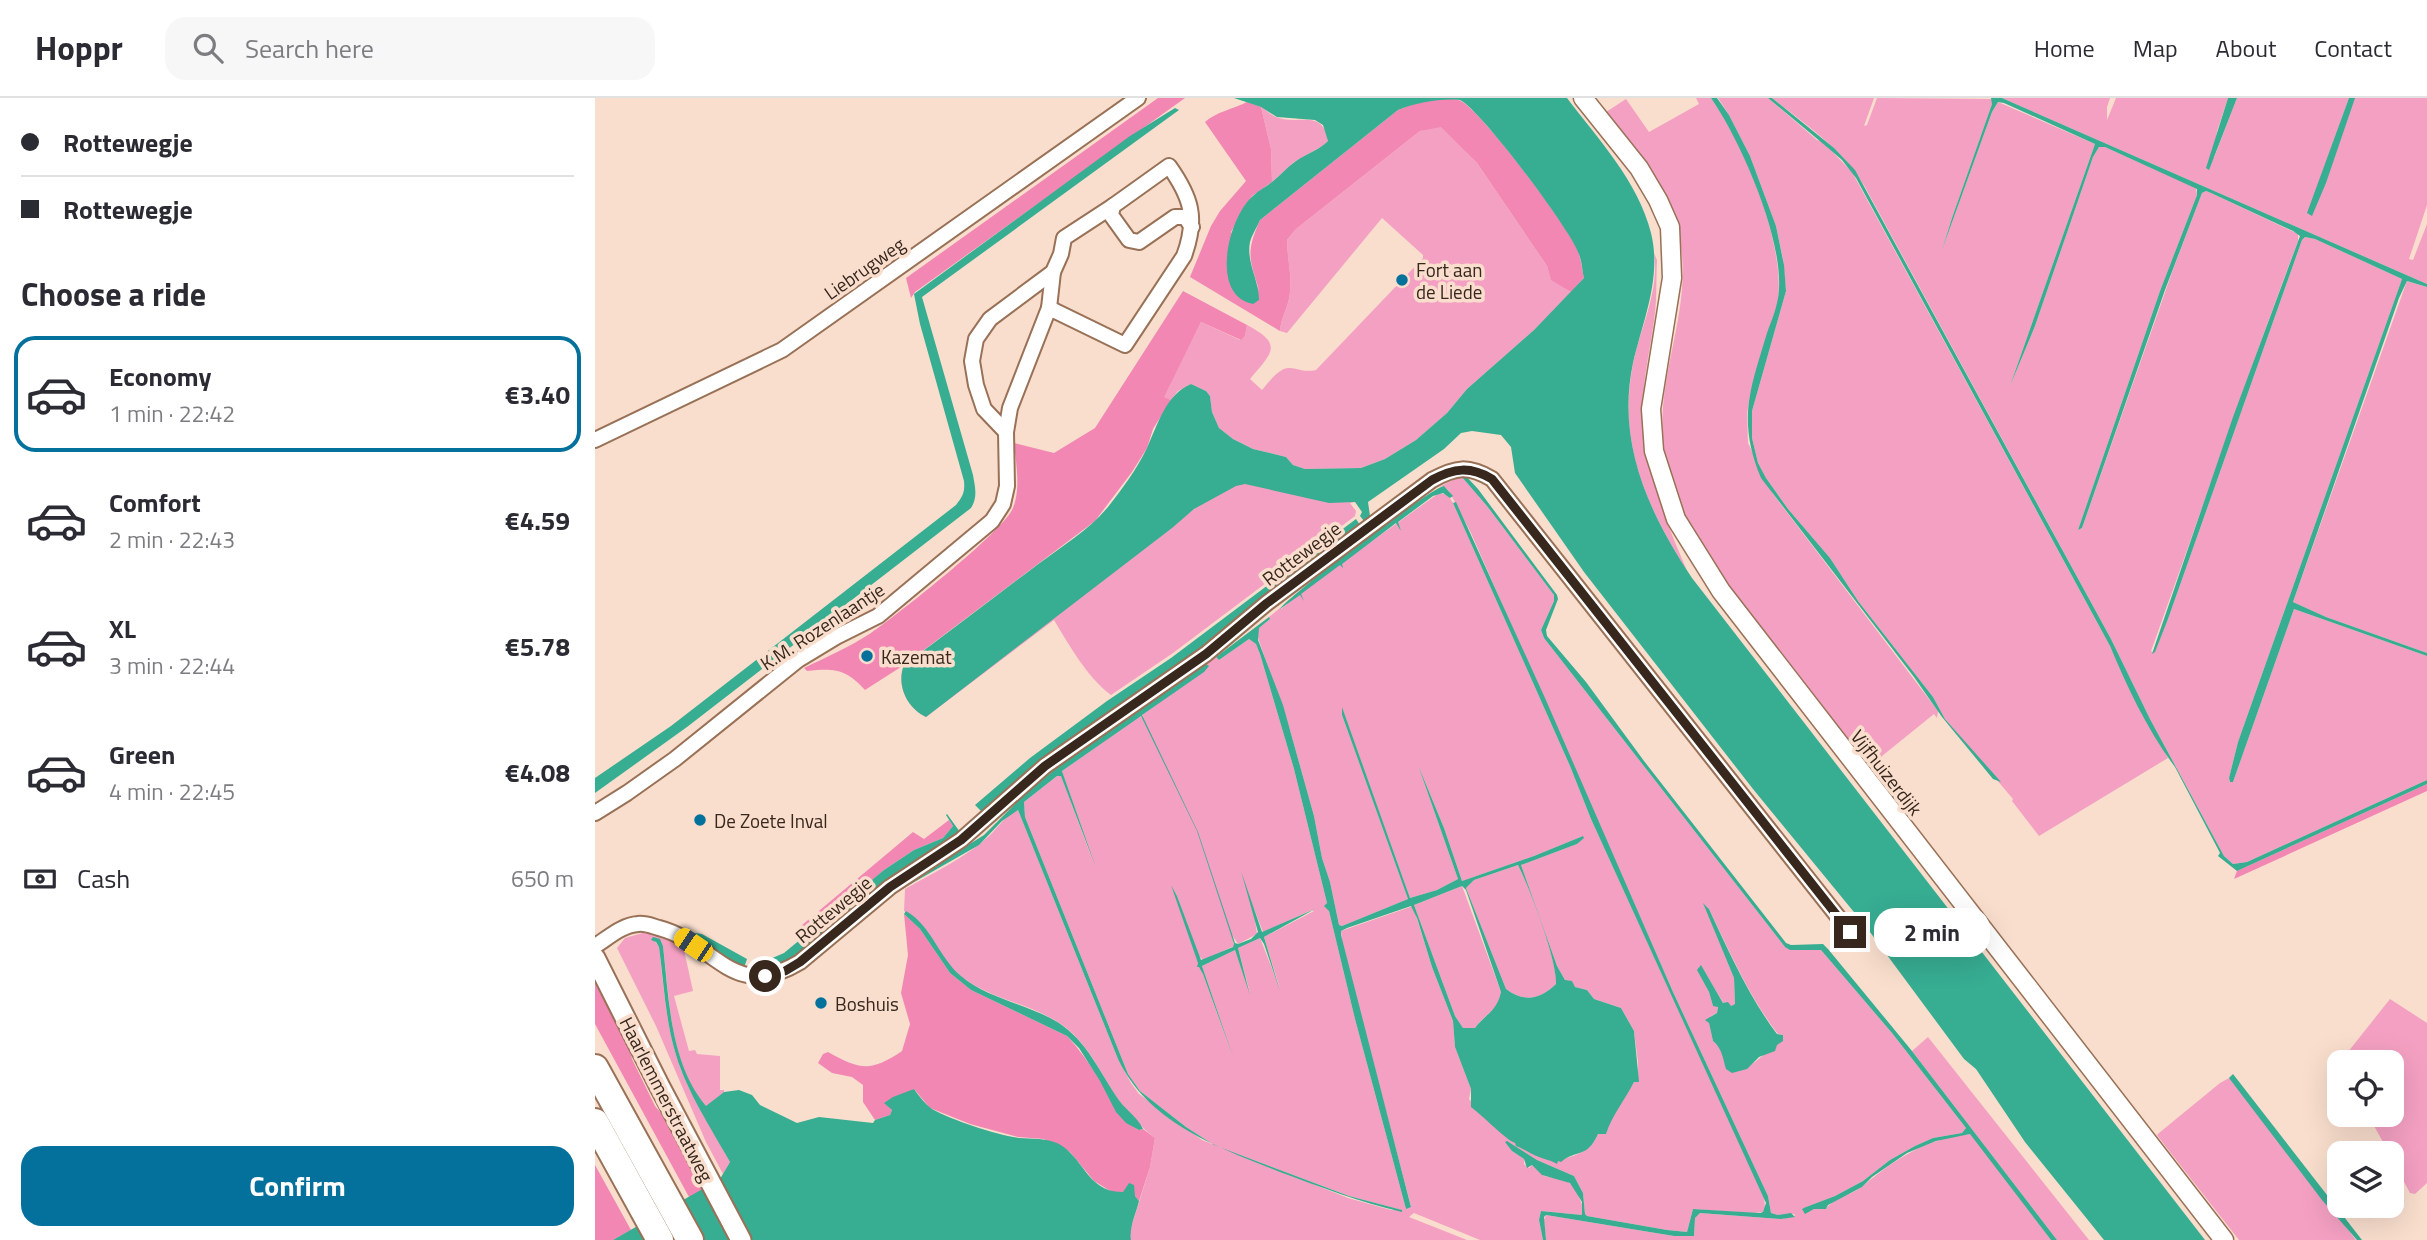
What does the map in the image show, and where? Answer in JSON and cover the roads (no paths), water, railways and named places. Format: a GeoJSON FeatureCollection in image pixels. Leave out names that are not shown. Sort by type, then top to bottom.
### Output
{"type":"FeatureCollection","features":[{"type":"Feature","properties":{"kind":"highway"},"geometry":{"type":"LineString","coordinates":[[595,1068],[660,1240]]}},
{"type":"Feature","properties":{"kind":"highway"},"geometry":{"type":"LineString","coordinates":[[595,1122],[632,1164],[690,1240]]}},
{"type":"Feature","properties":{"kind":"main road","name":"Haarlemmerstraatweg"},"geometry":{"type":"LineString","coordinates":[[595,958],[741,1240]]}},
{"type":"Feature","properties":{"kind":"street","name":"Liebrugweg"},"geometry":{"type":"LineString","coordinates":[[595,440],[782,350],[1138,98]]}},
{"type":"Feature","properties":{"kind":"street","name":"Vijfhuizerdijk"},"geometry":{"type":"LineString","coordinates":[[1584,98],[1639,168],[1658,200],[1669,227],[1672,278],[1651,409],[1654,451],[1676,519],[1721,591],[2224,1240]]}},
{"type":"Feature","properties":{"kind":"street","name":"K.M. Rozenlaantje"},"geometry":{"type":"LineString","coordinates":[[595,813],[675,759],[798,660],[877,617],[992,521],[1003,504],[1007,486],[1006,432],[1010,408],[1049,308],[1053,272],[1064,238],[1169,166],[1185,188],[1190,203],[1192,227],[1184,256],[1125,345],[1049,308]]}},
{"type":"Feature","properties":{"kind":"street"},"geometry":{"type":"LineString","coordinates":[[1113,206],[1111,215],[1129,240],[1139,242],[1175,217],[1185,217],[1192,227]]}},
{"type":"Feature","properties":{"kind":"street"},"geometry":{"type":"LineString","coordinates":[[1006,432],[984,409],[976,385],[972,361],[976,339],[991,319],[1053,272]]}},
{"type":"Feature","properties":{"kind":"street","name":"Rottewegje"},"geometry":{"type":"LineString","coordinates":[[595,946],[625,927],[640,923],[674,932],[733,972],[753,977],[785,971],[800,962],[890,887],[961,840],[1045,766],[1206,654],[1267,603],[1432,480],[1446,472],[1462,468],[1478,471],[1492,479],[1850,932]]}},
{"type":"Feature","properties":{"kind":"water"},"geometry":{"type":"Polygon","coordinates":[[[1234,98],[1567,98],[1627,178],[1651,233],[1654,250],[1653,283],[1633,363],[1629,421],[1640,476],[1662,528],[1692,578],[2205,1240],[2104,1240],[2025,1142],[1976,1069],[1964,1059],[1867,928],[1753,789],[1584,572],[1515,473],[1511,447],[1501,435],[1472,431],[1461,433],[1444,449],[1368,502],[1370,516],[1364,521],[1355,502],[1329,503],[1245,484],[1236,486],[1194,509],[926,717],[913,708],[902,688],[904,665],[1092,523],[1134,471],[1163,412],[1182,389],[1191,384],[1206,391],[1210,396],[1212,412],[1219,428],[1253,449],[1286,457],[1293,465],[1305,469],[1361,468],[1385,459],[1416,440],[1447,413],[1467,389],[1534,330],[1584,278],[1579,255],[1571,239],[1523,170],[1470,108],[1460,100],[1445,100],[1420,103],[1398,110],[1260,220],[1249,249],[1259,300],[1253,304],[1239,298],[1231,287],[1227,272],[1227,254],[1237,220],[1245,205],[1293,163],[1328,141],[1323,125],[1315,120],[1277,117],[1261,107],[1234,98]]]}},
{"type":"Feature","properties":{"kind":"water"},"geometry":{"type":"Polygon","coordinates":[[[1711,98],[1717,98],[1729,115],[1750,156],[1776,226],[1784,265],[1786,291],[1752,411],[1752,438],[1758,463],[1788,509],[1830,558],[1858,601],[1933,697],[1945,719],[2001,782],[1993,779],[1942,717],[1761,478],[1749,439],[1749,405],[1751,389],[1778,298],[1776,250],[1748,166],[1711,98]]]}},
{"type":"Feature","properties":{"kind":"water"},"geometry":{"type":"Polygon","coordinates":[[[1768,98],[1772,98],[1834,148],[1855,170],[2111,639],[2150,719],[2224,856],[2233,864],[2247,862],[2427,780],[2427,784],[2237,871],[2218,856],[2220,853],[2175,767],[2147,724],[2110,646],[1856,178],[1842,160],[1768,98]]]}},
{"type":"Feature","properties":{"kind":"water"},"geometry":{"type":"Polygon","coordinates":[[[1991,98],[2002,98],[2427,284],[2427,287],[2407,281],[2399,298],[2293,602],[2326,617],[2427,653],[2427,656],[2294,609],[2233,782],[2230,782],[2229,778],[2238,742],[2402,279],[2315,239],[2305,237],[2302,240],[2168,619],[2152,654],[2233,417],[2300,236],[2211,193],[2202,193],[2165,290],[2082,528],[2078,530],[2197,189],[2105,147],[2099,147],[2093,157],[2035,326],[2010,386],[2095,144],[1998,102],[1942,250],[1992,104],[1991,98]]]}},
{"type":"Feature","properties":{"kind":"water"},"geometry":{"type":"Polygon","coordinates":[[[2228,98],[2237,98],[2209,170],[2206,168],[2228,98]]]}},
{"type":"Feature","properties":{"kind":"water"},"geometry":{"type":"Polygon","coordinates":[[[2349,98],[2355,98],[2312,216],[2307,213],[2349,98]]]}},
{"type":"Feature","properties":{"kind":"water"},"geometry":{"type":"Polygon","coordinates":[[[1175,108],[1179,110],[922,297],[973,475],[975,496],[971,508],[687,727],[595,793],[595,778],[671,726],[956,505],[963,494],[964,481],[914,294],[1130,136],[1175,108]]]}},
{"type":"Feature","properties":{"kind":"water"},"geometry":{"type":"Polygon","coordinates":[[[1464,474],[1557,595],[1558,599],[1546,630],[1547,636],[1586,682],[1786,943],[1823,944],[1828,949],[1912,1051],[2057,1240],[2051,1240],[1970,1134],[1936,1141],[1907,1153],[1862,1187],[1828,1205],[1826,1209],[1814,1209],[1805,1214],[1802,1209],[1863,1181],[1890,1160],[1915,1146],[1933,1138],[1962,1133],[1966,1128],[1892,1033],[1821,950],[1790,950],[1785,947],[1544,638],[1541,630],[1554,595],[1461,476],[1464,474]]]}},
{"type":"Feature","properties":{"kind":"water"},"geometry":{"type":"Polygon","coordinates":[[[1444,486],[1453,496],[1450,498],[1443,493],[1433,496],[1398,522],[1401,531],[1396,523],[1342,564],[1343,568],[1340,565],[1301,594],[1304,601],[1300,595],[1280,609],[1359,544],[1444,486]]]}},
{"type":"Feature","properties":{"kind":"water"},"geometry":{"type":"Polygon","coordinates":[[[1456,502],[1673,992],[1768,1196],[1771,1213],[1791,1213],[1795,1217],[1781,1219],[1700,1213],[1695,1218],[1694,1236],[1674,1236],[1546,1215],[1546,1240],[1543,1240],[1539,1220],[1541,1211],[1582,1215],[1582,1202],[1570,1183],[1542,1175],[1532,1165],[1527,1168],[1524,1159],[1512,1151],[1505,1142],[1507,1141],[1537,1160],[1574,1176],[1583,1193],[1587,1216],[1687,1232],[1693,1209],[1760,1213],[1766,1203],[1591,819],[1453,503],[1456,502]]]}},
{"type":"Feature","properties":{"kind":"water"},"geometry":{"type":"Polygon","coordinates":[[[1356,519],[1360,525],[1185,661],[1108,712],[1050,755],[983,813],[975,805],[1030,758],[1171,658],[1356,519]]]}},
{"type":"Feature","properties":{"kind":"water"},"geometry":{"type":"Polygon","coordinates":[[[1269,617],[1259,628],[1258,640],[1283,705],[1314,816],[1339,925],[1408,899],[1342,715],[1342,707],[1410,898],[1437,890],[1458,879],[1418,765],[1462,881],[1583,836],[1577,844],[1521,865],[1557,966],[1565,980],[1572,981],[1575,987],[1587,990],[1594,999],[1621,1008],[1634,1031],[1639,1082],[1634,1082],[1606,1134],[1598,1134],[1590,1147],[1561,1162],[1558,1161],[1557,1164],[1516,1146],[1471,1107],[1471,1089],[1455,1047],[1453,1021],[1411,906],[1341,931],[1411,1207],[1406,1209],[1329,911],[1324,906],[1327,903],[1294,769],[1260,654],[1256,644],[1249,639],[1219,660],[1216,657],[1269,617]],[[1518,865],[1474,880],[1466,888],[1506,989],[1526,998],[1538,996],[1556,984],[1542,924],[1518,865]],[[1462,886],[1414,905],[1455,1016],[1463,1028],[1475,1028],[1493,1009],[1501,992],[1466,890],[1462,886]]]}},
{"type":"Feature","properties":{"kind":"water"},"geometry":{"type":"Polygon","coordinates":[[[1206,664],[1209,666],[1204,672],[1142,715],[1198,832],[1235,943],[1251,939],[1258,932],[1241,871],[1262,932],[1315,909],[1264,937],[1280,991],[1260,938],[1238,948],[1250,995],[1235,950],[1202,966],[1233,1057],[1203,974],[1197,967],[1198,963],[1171,885],[1201,960],[1233,947],[1234,944],[1197,831],[1141,716],[1062,771],[1096,868],[1061,776],[1057,776],[1024,802],[1025,817],[1128,1074],[1140,1091],[1211,1143],[1167,1117],[1148,1101],[1131,1081],[1118,1059],[1018,810],[1002,821],[979,845],[902,889],[984,835],[1031,788],[1083,748],[1206,664]]]}},
{"type":"Feature","properties":{"kind":"water"},"geometry":{"type":"Polygon","coordinates":[[[947,814],[960,832],[783,966],[754,970],[757,959],[770,959],[784,953],[884,870],[914,850],[943,838],[953,826],[947,814]]]}},
{"type":"Feature","properties":{"kind":"water"},"geometry":{"type":"Polygon","coordinates":[[[1703,903],[1709,909],[1757,1005],[1777,1034],[1783,1035],[1783,1041],[1777,1045],[1775,1051],[1759,1057],[1747,1069],[1732,1073],[1726,1069],[1720,1050],[1713,1041],[1709,1023],[1705,1020],[1717,1013],[1718,1007],[1713,1006],[1697,970],[1701,965],[1723,1003],[1728,1002],[1731,1006],[1735,1004],[1734,978],[1703,903]]]}},
{"type":"Feature","properties":{"kind":"water"},"geometry":{"type":"Polygon","coordinates":[[[906,911],[929,933],[953,969],[971,984],[1041,1013],[1073,1034],[1089,1053],[1119,1100],[1143,1129],[1139,1130],[1126,1123],[1116,1112],[1079,1048],[1067,1036],[971,990],[950,973],[920,929],[904,914],[906,911]]]}},
{"type":"Feature","properties":{"kind":"water"},"geometry":{"type":"Polygon","coordinates":[[[696,933],[747,959],[744,968],[694,938],[693,934],[696,933]]]}},
{"type":"Feature","properties":{"kind":"water"},"geometry":{"type":"Polygon","coordinates":[[[653,937],[660,939],[663,946],[678,1050],[694,1089],[706,1106],[724,1092],[739,1090],[752,1095],[760,1105],[797,1123],[819,1117],[873,1123],[890,1115],[892,1110],[884,1103],[914,1089],[932,1109],[941,1114],[1009,1136],[1057,1143],[1073,1156],[1093,1180],[1111,1191],[1123,1192],[1129,1183],[1134,1185],[1135,1196],[1139,1201],[1131,1240],[613,1240],[720,1179],[730,1162],[686,1083],[676,1055],[669,1028],[659,947],[651,940],[653,937]]]}},
{"type":"Feature","properties":{"kind":"water"},"geometry":{"type":"Polygon","coordinates":[[[2233,1074],[2327,1195],[2327,1206],[2322,1200],[2229,1078],[2233,1074]]]}},
{"type":"Feature","properties":{"kind":"water"},"geometry":{"type":"Polygon","coordinates":[[[1222,1148],[1349,1196],[1402,1212],[1325,1189],[1222,1148]]]}},
{"type":"Feature","properties":{"kind":"water"},"geometry":{"type":"Polygon","coordinates":[[[2338,1218],[2345,1218],[2362,1240],[2357,1240],[2338,1218]]]}},
{"type":"Feature","properties":{"kind":"place","name":"Fort aan de Liede"},"geometry":{"type":"Point","coordinates":[1402,280]}},
{"type":"Feature","properties":{"kind":"place","name":"Kazemat"},"geometry":{"type":"Point","coordinates":[867,656]}},
{"type":"Feature","properties":{"kind":"place","name":"De Zoete Inval"},"geometry":{"type":"Point","coordinates":[700,820]}},
{"type":"Feature","properties":{"kind":"place","name":"Boshuis"},"geometry":{"type":"Point","coordinates":[821,1003]}}]}
